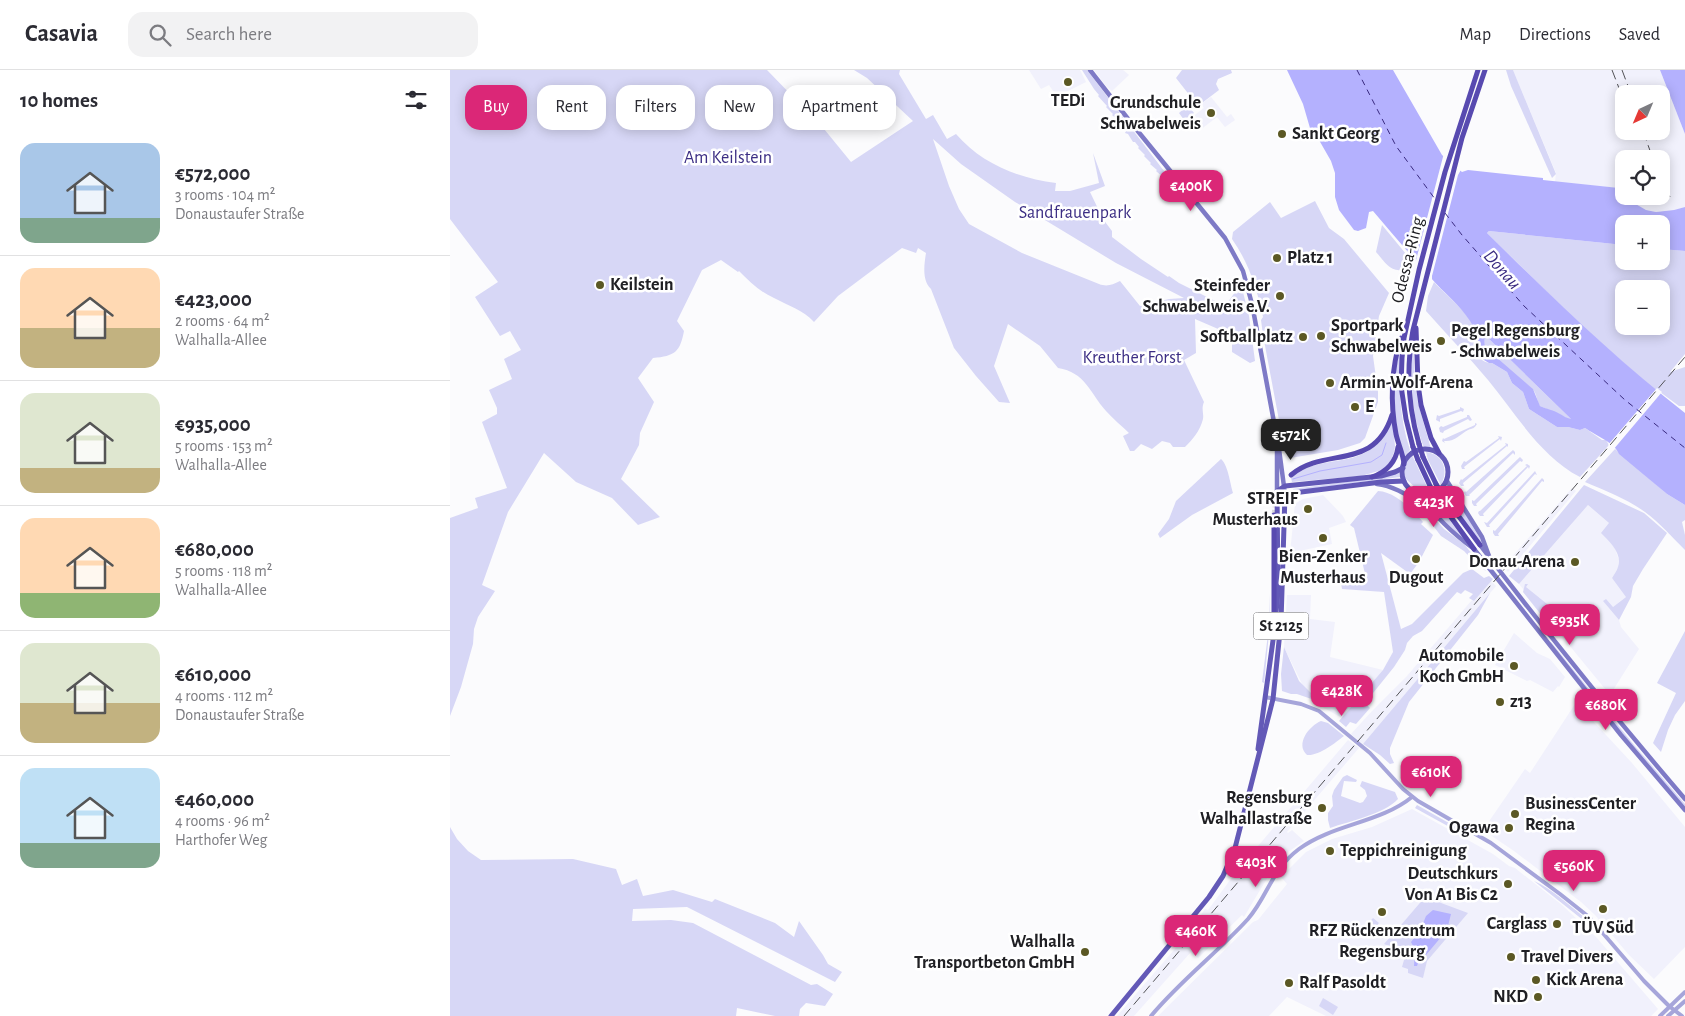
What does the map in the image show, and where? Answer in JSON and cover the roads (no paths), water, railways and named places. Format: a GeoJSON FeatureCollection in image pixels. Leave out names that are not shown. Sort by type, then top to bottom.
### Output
{"type":"FeatureCollection","features":[{"type":"Feature","properties":{"kind":"highway","name":"Odessa-Ring"},"geometry":{"type":"LineString","coordinates":[[1440,497],[1421,459],[1406,419],[1401,386],[1402,358],[1406,326],[1419,270],[1445,172],[1478,70]]}},
{"type":"Feature","properties":{"kind":"highway","name":"Odessa-Ring"},"geometry":{"type":"LineString","coordinates":[[1416,446],[1409,388],[1409,356],[1415,322],[1462,138],[1485,70]]}},
{"type":"Feature","properties":{"kind":"highway"},"geometry":{"type":"LineString","coordinates":[[1415,322],[1421,405],[1432,442],[1439,452]]}},
{"type":"Feature","properties":{"kind":"highway"},"geometry":{"type":"LineString","coordinates":[[1403,466],[1393,410],[1395,364],[1399,344],[1406,326]]}},
{"type":"Feature","properties":{"kind":"highway"},"geometry":{"type":"LineString","coordinates":[[1291,475],[1312,462],[1355,455],[1369,448],[1384,433],[1393,410]]}},
{"type":"Feature","properties":{"kind":"highway"},"geometry":{"type":"LineString","coordinates":[[1372,477],[1380,474],[1390,466],[1396,456],[1398,444]]}},
{"type":"Feature","properties":{"kind":"highway"},"geometry":{"type":"LineString","coordinates":[[1440,497],[1480,545]]}},
{"type":"Feature","properties":{"kind":"highway"},"geometry":{"type":"LineString","coordinates":[[1440,497],[1474,549]]}},
{"type":"Feature","properties":{"kind":"highway"},"geometry":{"type":"LineString","coordinates":[[1274,515],[1274,630]]}},
{"type":"Feature","properties":{"kind":"main road","name":"St 2125"},"geometry":{"type":"LineString","coordinates":[[1090,70],[1137,131],[1225,238],[1246,280],[1285,486],[1285,537],[1278,657],[1273,698]]}},
{"type":"Feature","properties":{"kind":"main road","name":"St 2125"},"geometry":{"type":"LineString","coordinates":[[1274,630],[1278,591],[1277,440]]}},
{"type":"Feature","properties":{"kind":"main road"},"geometry":{"type":"LineString","coordinates":[[1277,491],[1285,486],[1390,474],[1403,466],[1410,454],[1416,450],[1427,448],[1439,452],[1446,461],[1448,468],[1447,481],[1482,537],[1492,562]]}},
{"type":"Feature","properties":{"kind":"main road"},"geometry":{"type":"LineString","coordinates":[[1403,466],[1404,481],[1413,491],[1419,494],[1426,495],[1438,491],[1447,481]]}},
{"type":"Feature","properties":{"kind":"main road"},"geometry":{"type":"LineString","coordinates":[[1277,491],[1285,494],[1404,481]]}},
{"type":"Feature","properties":{"kind":"main road"},"geometry":{"type":"LineString","coordinates":[[1371,484],[1385,485],[1430,509]]}},
{"type":"Feature","properties":{"kind":"main road"},"geometry":{"type":"LineString","coordinates":[[1419,494],[1430,509],[1452,532],[1474,549],[1620,734],[1685,810]]}},
{"type":"Feature","properties":{"kind":"main road"},"geometry":{"type":"LineString","coordinates":[[1480,545],[1607,707],[1685,799]]}},
{"type":"Feature","properties":{"kind":"main road"},"geometry":{"type":"LineString","coordinates":[[1253,782],[1274,630]]}},
{"type":"Feature","properties":{"kind":"main road"},"geometry":{"type":"LineString","coordinates":[[1271,657],[1278,657]]}},
{"type":"Feature","properties":{"kind":"main road"},"geometry":{"type":"LineString","coordinates":[[1111,1016],[1216,888],[1235,848],[1273,698]]}},
{"type":"Feature","properties":{"kind":"street"},"geometry":{"type":"LineString","coordinates":[[1265,697],[1300,704],[1319,711],[1370,753],[1412,797],[1507,854],[1580,909],[1644,981],[1682,1016]]}},
{"type":"Feature","properties":{"kind":"street"},"geometry":{"type":"LineString","coordinates":[[1151,1016],[1249,918],[1274,876],[1292,854],[1314,840],[1386,812],[1412,797]]}},
{"type":"Feature","properties":{"kind":"street"},"geometry":{"type":"LineString","coordinates":[[1660,1016],[1685,992]]}},
{"type":"Feature","properties":{"kind":"street"},"geometry":{"type":"LineString","coordinates":[[1668,1016],[1685,1001]]}},
{"type":"Feature","properties":{"kind":"water","name":"Donau"},"geometry":{"type":"Polygon","coordinates":[[[1287,70],[1393,70],[1442,155],[1462,172],[1468,170],[1615,188],[1615,205],[1637,205],[1646,210],[1656,212],[1685,207],[1685,251],[1670,250],[1670,215],[1615,215],[1615,244],[1489,231],[1487,233],[1608,348],[1685,413],[1685,505],[1667,494],[1604,439],[1585,428],[1580,430],[1557,427],[1529,409],[1523,392],[1512,383],[1507,372],[1489,363],[1478,353],[1475,333],[1466,315],[1373,211],[1369,212],[1366,228],[1358,231],[1354,230],[1339,210],[1335,197],[1335,173],[1331,161],[1319,140],[1312,135],[1303,104],[1287,70]],[[1485,338],[1486,349],[1490,357],[1492,359],[1496,357],[1533,389],[1540,406],[1571,419],[1488,338],[1485,338]]]}},
{"type":"Feature","properties":{"kind":"water"},"geometry":{"type":"Polygon","coordinates":[[[1660,70],[1685,70],[1685,134],[1670,96],[1670,85],[1666,85],[1660,70]]]}},
{"type":"Feature","properties":{"kind":"water"},"geometry":{"type":"Polygon","coordinates":[[[1433,910],[1451,914],[1447,930],[1417,966],[1414,966],[1415,950],[1411,942],[1420,931],[1426,916],[1433,910]]]}},
{"type":"Feature","properties":{"kind":"waterway"},"geometry":{"type":"LineString","coordinates":[[1293,479],[1320,471],[1371,462],[1382,455],[1386,443]]}},
{"type":"Feature","properties":{"kind":"tunnel"},"geometry":{"type":"LineString","coordinates":[[1274,515],[1276,498]]}},
{"type":"Feature","properties":{"kind":"railway"},"geometry":{"type":"LineString","coordinates":[[1612,70],[1618,85]]}},
{"type":"Feature","properties":{"kind":"railway"},"geometry":{"type":"LineString","coordinates":[[1622,70],[1628,85]]}},
{"type":"Feature","properties":{"kind":"railway"},"geometry":{"type":"LineString","coordinates":[[1646,140],[1650,150]]}},
{"type":"Feature","properties":{"kind":"railway"},"geometry":{"type":"LineString","coordinates":[[1124,1016],[1685,357]]}},
{"type":"Feature","properties":{"kind":"place","name":"TEDi"},"geometry":{"type":"Point","coordinates":[1068,82]}},
{"type":"Feature","properties":{"kind":"place","name":"Grundschule Schwabelweis"},"geometry":{"type":"Point","coordinates":[1211,113]}},
{"type":"Feature","properties":{"kind":"place","name":"Sankt Georg"},"geometry":{"type":"Point","coordinates":[1282,134]}},
{"type":"Feature","properties":{"kind":"place","name":"Platz 1"},"geometry":{"type":"Point","coordinates":[1277,258]}},
{"type":"Feature","properties":{"kind":"place","name":"Keilstein"},"geometry":{"type":"Point","coordinates":[600,285]}},
{"type":"Feature","properties":{"kind":"place","name":"Steinfeder Schwabelweis e.V."},"geometry":{"type":"Point","coordinates":[1280,296]}},
{"type":"Feature","properties":{"kind":"place","name":"Sportpark Schwabelweis"},"geometry":{"type":"Point","coordinates":[1321,336]}},
{"type":"Feature","properties":{"kind":"place","name":"Softballplatz"},"geometry":{"type":"Point","coordinates":[1303,337]}},
{"type":"Feature","properties":{"kind":"place","name":"Pegel Regensburg - Schwabelweis"},"geometry":{"type":"Point","coordinates":[1441,341]}},
{"type":"Feature","properties":{"kind":"place","name":"Armin-Wolf-Arena"},"geometry":{"type":"Point","coordinates":[1330,383]}},
{"type":"Feature","properties":{"kind":"place","name":"E"},"geometry":{"type":"Point","coordinates":[1355,407]}},
{"type":"Feature","properties":{"kind":"place","name":"STREIF Musterhaus"},"geometry":{"type":"Point","coordinates":[1308,509]}},
{"type":"Feature","properties":{"kind":"place","name":"Bien-Zenker Musterhaus"},"geometry":{"type":"Point","coordinates":[1323,538]}},
{"type":"Feature","properties":{"kind":"place","name":"Dugout"},"geometry":{"type":"Point","coordinates":[1416,559]}},
{"type":"Feature","properties":{"kind":"place","name":"Donau-Arena"},"geometry":{"type":"Point","coordinates":[1575,562]}},
{"type":"Feature","properties":{"kind":"place","name":"Automobile Koch GmbH"},"geometry":{"type":"Point","coordinates":[1514,666]}},
{"type":"Feature","properties":{"kind":"place","name":"z13"},"geometry":{"type":"Point","coordinates":[1500,702]}},
{"type":"Feature","properties":{"kind":"place","name":"Regensburg Walhallastraße"},"geometry":{"type":"Point","coordinates":[1322,808]}},
{"type":"Feature","properties":{"kind":"place","name":"BusinessCenter Regina"},"geometry":{"type":"Point","coordinates":[1515,814]}},
{"type":"Feature","properties":{"kind":"place","name":"Ogawa"},"geometry":{"type":"Point","coordinates":[1509,828]}},
{"type":"Feature","properties":{"kind":"place","name":"Teppichreinigung"},"geometry":{"type":"Point","coordinates":[1330,851]}},
{"type":"Feature","properties":{"kind":"place","name":"Deutschkurs Von A1 Bis C2"},"geometry":{"type":"Point","coordinates":[1508,884]}},
{"type":"Feature","properties":{"kind":"place","name":"TÜV Süd"},"geometry":{"type":"Point","coordinates":[1603,909]}},
{"type":"Feature","properties":{"kind":"place","name":"RFZ Rückenzentrum Regensburg"},"geometry":{"type":"Point","coordinates":[1382,912]}},
{"type":"Feature","properties":{"kind":"place","name":"Carglass"},"geometry":{"type":"Point","coordinates":[1557,924]}},
{"type":"Feature","properties":{"kind":"place","name":"Walhalla Transportbeton GmbH"},"geometry":{"type":"Point","coordinates":[1085,952]}},
{"type":"Feature","properties":{"kind":"place","name":"Travel Divers"},"geometry":{"type":"Point","coordinates":[1511,957]}},
{"type":"Feature","properties":{"kind":"place","name":"Kick Arena"},"geometry":{"type":"Point","coordinates":[1536,980]}},
{"type":"Feature","properties":{"kind":"place","name":"Ralf Pasoldt"},"geometry":{"type":"Point","coordinates":[1289,983]}},
{"type":"Feature","properties":{"kind":"place","name":"NKD"},"geometry":{"type":"Point","coordinates":[1538,997]}},
{"type":"Feature","properties":{"kind":"park label","name":"Am Keilstein"},"geometry":{"type":"Point","coordinates":[728,158]}},
{"type":"Feature","properties":{"kind":"park label","name":"Sandfrauenpark"},"geometry":{"type":"Point","coordinates":[1075,213]}},
{"type":"Feature","properties":{"kind":"park label","name":"Kreuther Forst"},"geometry":{"type":"Point","coordinates":[1132,358]}}]}
